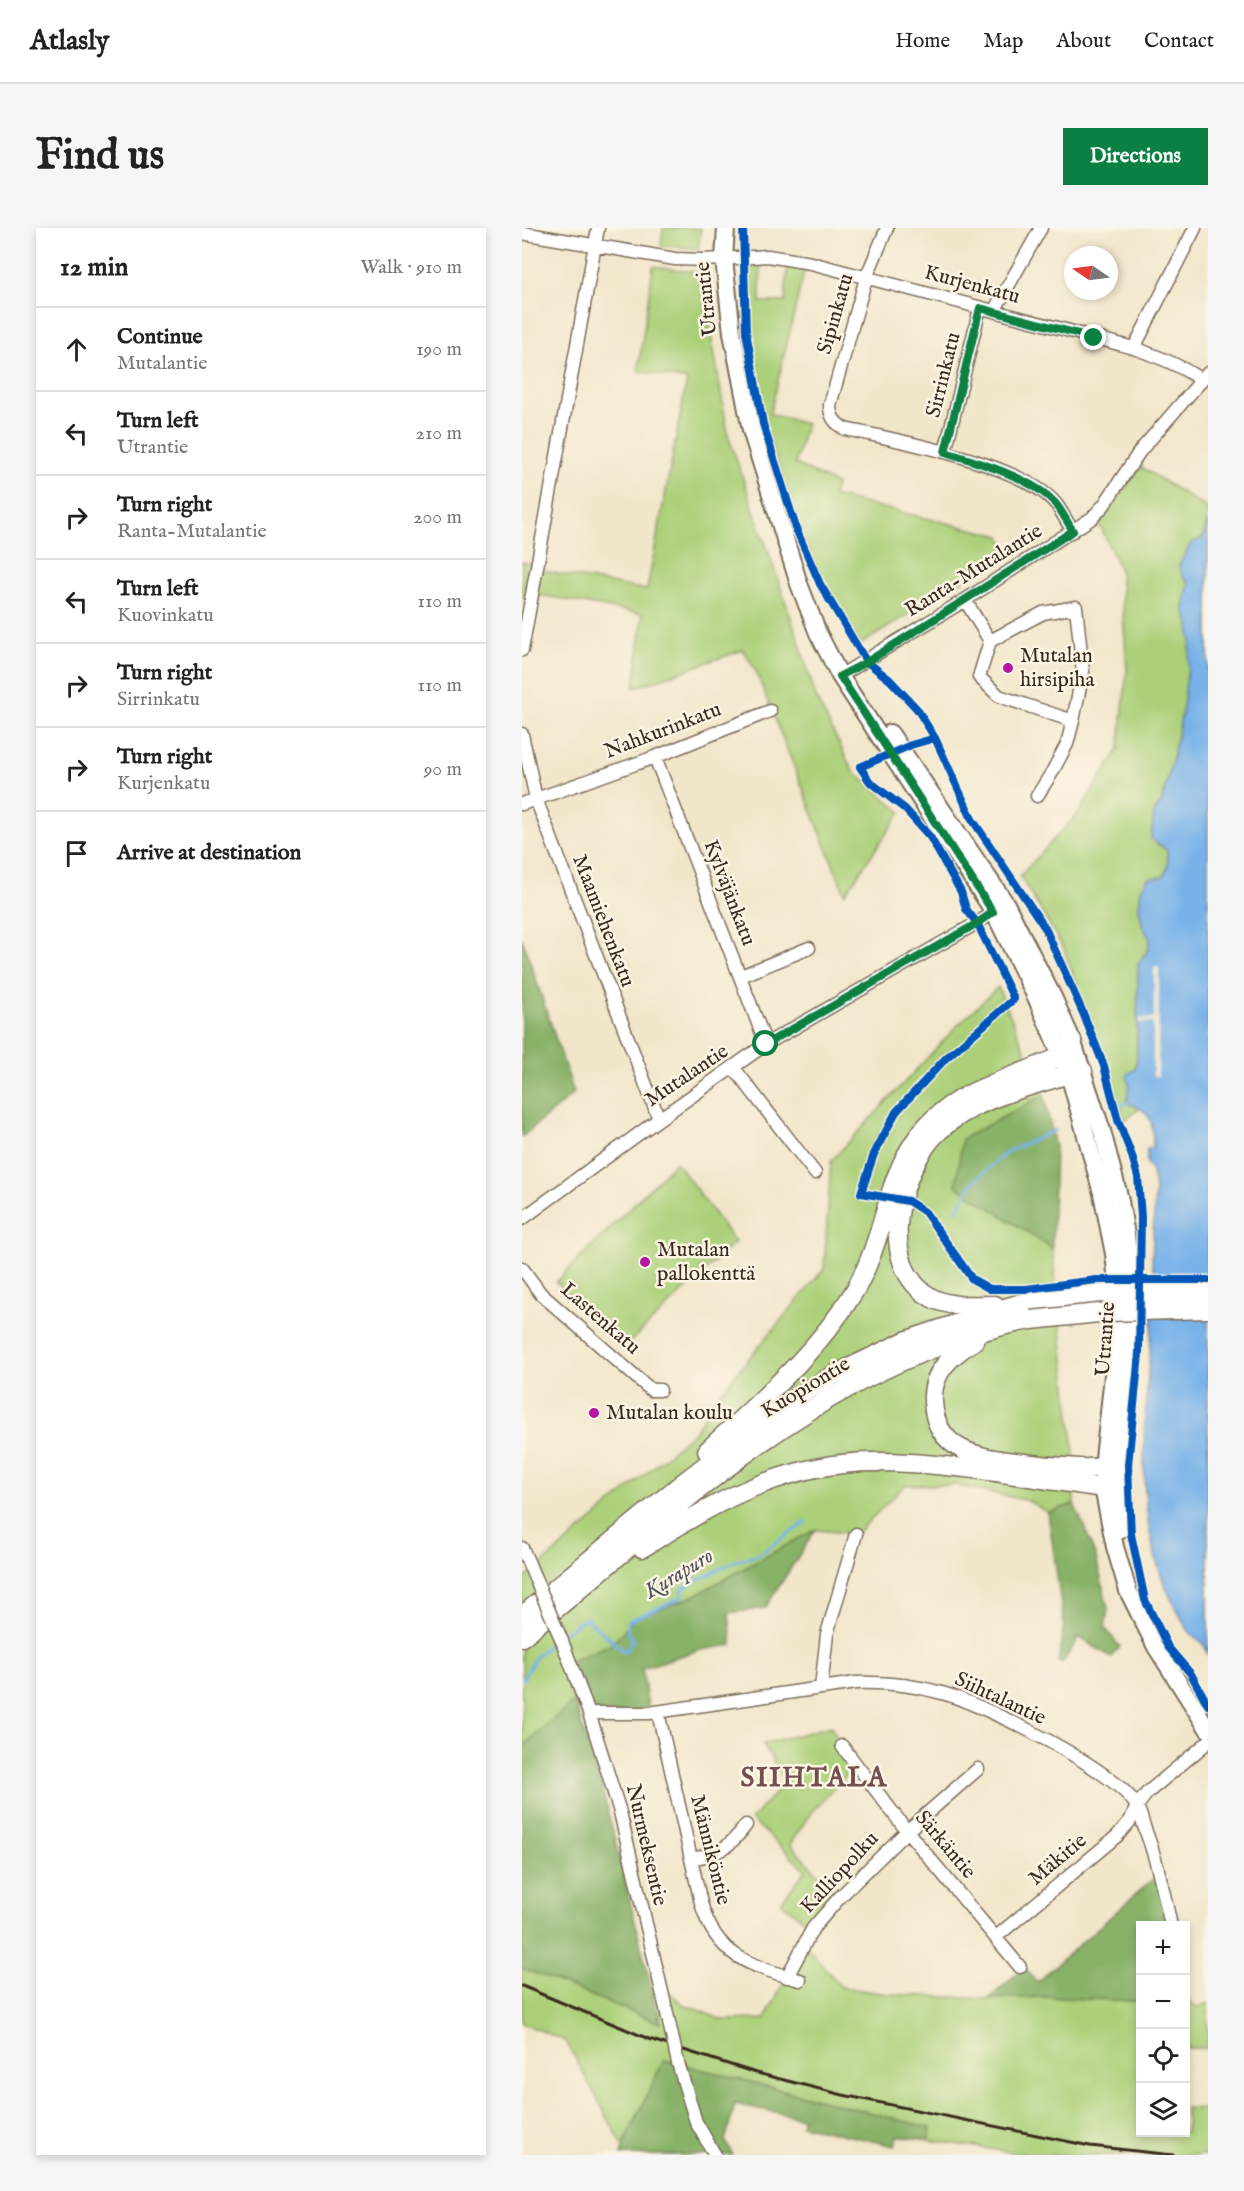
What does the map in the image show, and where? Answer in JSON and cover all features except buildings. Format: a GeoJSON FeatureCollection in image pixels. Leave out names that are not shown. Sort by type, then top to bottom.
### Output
{"type":"FeatureCollection","features":[{"type":"Feature","properties":{"kind":"highway"},"geometry":{"type":"LineString","coordinates":[[1071,1066],[1072,1040]]}},
{"type":"Feature","properties":{"kind":"highway"},"geometry":{"type":"LineString","coordinates":[[1071,1066],[964,1112],[938,1132],[918,1159],[908,1181],[901,1206],[898,1238],[900,1257],[906,1273],[932,1297],[947,1303],[1108,1312],[1208,1309]]}},
{"type":"Feature","properties":{"kind":"highway"},"geometry":{"type":"LineString","coordinates":[[680,1485],[696,1461],[768,1396],[788,1374],[832,1324],[852,1295],[869,1261],[900,1167],[910,1147],[926,1125],[952,1102],[968,1093],[1071,1066]]}},
{"type":"Feature","properties":{"kind":"highway"},"geometry":{"type":"LineString","coordinates":[[1026,1309],[1066,1297],[1208,1292]]}},
{"type":"Feature","properties":{"kind":"highway","name":"Kuopiontie"},"geometry":{"type":"LineString","coordinates":[[522,1637],[710,1480],[803,1413],[838,1392],[909,1357],[986,1329],[1026,1309]]}},
{"type":"Feature","properties":{"kind":"highway","name":"Kuopiontie"},"geometry":{"type":"LineString","coordinates":[[522,1616],[680,1485],[771,1415],[834,1375],[905,1341],[1026,1309]]}},
{"type":"Feature","properties":{"kind":"highway"},"geometry":{"type":"LineString","coordinates":[[986,1329],[976,1340],[956,1353],[940,1370],[934,1385],[932,1399],[938,1425],[944,1436],[969,1454],[994,1460],[1085,1469],[1109,1479]]}},
{"type":"Feature","properties":{"kind":"highway"},"geometry":{"type":"LineString","coordinates":[[1109,1479],[1118,1454]]}},
{"type":"Feature","properties":{"kind":"highway"},"geometry":{"type":"LineString","coordinates":[[578,1591],[619,1561],[716,1504],[768,1482],[797,1473],[837,1465],[874,1462],[1109,1479]]}},
{"type":"Feature","properties":{"kind":"main road","name":"Utrantie"},"geometry":{"type":"LineString","coordinates":[[726,228],[724,259],[732,333],[751,430],[818,633],[1000,908],[1053,996],[1072,1040]]}},
{"type":"Feature","properties":{"kind":"main road","name":"Utrantie"},"geometry":{"type":"LineString","coordinates":[[1000,908],[1036,997],[1102,1131],[1119,1196],[1126,1235],[1132,1305],[1118,1454]]}},
{"type":"Feature","properties":{"kind":"main road","name":"Utrantie"},"geometry":{"type":"LineString","coordinates":[[1071,1066],[1102,1194],[1114,1254],[1118,1291],[1109,1479],[1115,1547],[1128,1591],[1156,1647],[1208,1729]]}},
{"type":"Feature","properties":{"kind":"street"},"geometry":{"type":"LineString","coordinates":[[522,650],[598,228]]}},
{"type":"Feature","properties":{"kind":"street","name":"Sipinkatu"},"geometry":{"type":"LineString","coordinates":[[887,228],[866,278],[830,405],[830,413],[835,423],[845,429],[945,452]]}},
{"type":"Feature","properties":{"kind":"street"},"geometry":{"type":"LineString","coordinates":[[994,311],[1041,228]]}},
{"type":"Feature","properties":{"kind":"street"},"geometry":{"type":"LineString","coordinates":[[1134,348],[1196,228]]}},
{"type":"Feature","properties":{"kind":"street","name":"Kurjenkatu"},"geometry":{"type":"LineString","coordinates":[[522,233],[675,260],[768,256],[811,263],[1134,348],[1205,376]]}},
{"type":"Feature","properties":{"kind":"street","name":"Sirrinkatu"},"geometry":{"type":"LineString","coordinates":[[945,452],[980,308]]}},
{"type":"Feature","properties":{"kind":"street","name":"Ranta-Mutalantie"},"geometry":{"type":"LineString","coordinates":[[844,674],[1092,518],[1104,505],[1140,451],[1205,376]]}},
{"type":"Feature","properties":{"kind":"street"},"geometry":{"type":"LineString","coordinates":[[945,452],[1009,475],[1042,492],[1055,503],[1073,531]]}},
{"type":"Feature","properties":{"kind":"street"},"geometry":{"type":"LineString","coordinates":[[965,600],[990,641]]}},
{"type":"Feature","properties":{"kind":"street"},"geometry":{"type":"LineString","coordinates":[[1037,796],[1067,744],[1073,721],[1083,672],[1076,607],[1043,613],[990,641],[979,677],[985,683],[999,696],[1073,721]]}},
{"type":"Feature","properties":{"kind":"street","name":"Nahkurinkatu"},"geometry":{"type":"LineString","coordinates":[[522,804],[655,757],[770,711]]}},
{"type":"Feature","properties":{"kind":"street","name":"Maamiehenkatu"},"geometry":{"type":"LineString","coordinates":[[522,734],[536,799],[658,1119]]}},
{"type":"Feature","properties":{"kind":"street","name":"Kylväjänkatu"},"geometry":{"type":"LineString","coordinates":[[655,757],[766,1044]]}},
{"type":"Feature","properties":{"kind":"street","name":"Mutalantie"},"geometry":{"type":"LineString","coordinates":[[522,1219],[658,1119],[766,1044],[1000,908]]}},
{"type":"Feature","properties":{"kind":"street"},"geometry":{"type":"LineString","coordinates":[[741,976],[809,948]]}},
{"type":"Feature","properties":{"kind":"street"},"geometry":{"type":"LineString","coordinates":[[734,1068],[815,1173]]}},
{"type":"Feature","properties":{"kind":"street","name":"Lastenkatu"},"geometry":{"type":"LineString","coordinates":[[522,1268],[541,1294],[564,1315],[651,1390],[660,1390]]}},
{"type":"Feature","properties":{"kind":"street"},"geometry":{"type":"LineString","coordinates":[[821,1688],[827,1634],[856,1534]]}},
{"type":"Feature","properties":{"kind":"street","name":"Nurmeksentie"},"geometry":{"type":"LineString","coordinates":[[522,1548],[562,1641],[589,1713],[620,1812],[678,2064],[696,2122],[715,2155]]}},
{"type":"Feature","properties":{"kind":"street","name":"Siihtalantie"},"geometry":{"type":"LineString","coordinates":[[589,1713],[658,1712],[856,1683],[906,1684],[944,1693],[978,1705],[1091,1766],[1124,1790],[1137,1806]]}},
{"type":"Feature","properties":{"kind":"street","name":"Männiköntie"},"geometry":{"type":"LineString","coordinates":[[658,1712],[676,1798],[710,1927],[721,1945],[745,1961],[800,1980]]}},
{"type":"Feature","properties":{"kind":"street"},"geometry":{"type":"LineString","coordinates":[[1170,1921],[1160,1873],[1137,1806],[1147,1793],[1208,1742]]}},
{"type":"Feature","properties":{"kind":"street","name":"Särkäntie"},"geometry":{"type":"LineString","coordinates":[[842,1746],[907,1831],[1020,1967]]}},
{"type":"Feature","properties":{"kind":"street","name":"Kalliopolku"},"geometry":{"type":"LineString","coordinates":[[787,1977],[819,1920],[907,1831],[978,1769]]}},
{"type":"Feature","properties":{"kind":"street","name":"Mäkitie"},"geometry":{"type":"LineString","coordinates":[[996,1937],[1117,1836],[1130,1821],[1137,1806]]}},
{"type":"Feature","properties":{"kind":"street"},"geometry":{"type":"LineString","coordinates":[[692,1859],[721,1851],[730,1845],[746,1825]]}},
{"type":"Feature","properties":{"kind":"green space"},"geometry":{"type":"Polygon","coordinates":[[[663,228],[701,228],[698,249],[661,246],[663,228]]]}},
{"type":"Feature","properties":{"kind":"green space"},"geometry":{"type":"Polygon","coordinates":[[[761,257],[760,302],[785,302],[788,260],[806,263],[770,414],[806,424],[795,464],[836,484],[833,496],[1001,536],[1007,552],[860,645],[823,583],[799,529],[764,423],[747,331],[746,258],[761,257]]]}},
{"type":"Feature","properties":{"kind":"green space"},"geometry":{"type":"Polygon","coordinates":[[[653,266],[701,273],[728,435],[800,644],[816,698],[853,771],[901,812],[845,894],[755,669],[743,650],[634,688],[643,614],[540,595],[538,600],[522,597],[522,562],[544,566],[544,571],[647,590],[687,380],[638,371],[653,266]]]}},
{"type":"Feature","properties":{"kind":"green space"},"geometry":{"type":"Polygon","coordinates":[[[1141,467],[1208,509],[1203,536],[1182,576],[1189,583],[1184,608],[1189,623],[1191,642],[1183,708],[1171,767],[1162,801],[1154,813],[1157,844],[1167,850],[1168,866],[1163,877],[1148,878],[1141,890],[1139,909],[1143,927],[1150,938],[1148,950],[1138,964],[1137,1059],[1135,1070],[1131,1072],[1127,1103],[1141,1107],[1125,1121],[1064,949],[1020,876],[1079,812],[1119,749],[1127,669],[1120,570],[1099,523],[1141,467]]]}},
{"type":"Feature","properties":{"kind":"green space"},"geometry":{"type":"Polygon","coordinates":[[[522,938],[574,1093],[522,1137],[522,938]]]}},
{"type":"Feature","properties":{"kind":"green space"},"geometry":{"type":"Polygon","coordinates":[[[998,987],[1044,1095],[963,1139],[957,1185],[1052,1248],[1074,1452],[1074,1504],[1048,1513],[1029,1501],[954,1485],[905,1485],[856,1534],[816,1530],[692,1597],[634,1618],[614,1643],[570,1661],[556,1653],[574,1701],[522,1747],[522,1581],[694,1432],[720,1393],[824,1269],[831,1161],[958,1025],[998,987]]]}},
{"type":"Feature","properties":{"kind":"green space"},"geometry":{"type":"Polygon","coordinates":[[[1044,1095],[1055,1147],[1052,1248],[956,1186],[962,1139],[1044,1095]]]}},
{"type":"Feature","properties":{"kind":"green space","name":"Mutalan pallokenttä"},"geometry":{"type":"Polygon","coordinates":[[[676,1162],[735,1242],[627,1345],[556,1282],[676,1162]]]}},
{"type":"Feature","properties":{"kind":"green space"},"geometry":{"type":"Polygon","coordinates":[[[1074,1504],[1096,1558],[1108,1608],[1105,1628],[1120,1647],[1111,1657],[1079,1637],[1063,1662],[1058,1662],[1064,1625],[1048,1513],[1074,1504]]]}},
{"type":"Feature","properties":{"kind":"green space"},"geometry":{"type":"Polygon","coordinates":[[[816,1529],[765,1608],[729,1613],[732,1645],[699,1650],[642,1668],[649,1713],[589,1713],[570,1661],[614,1643],[634,1618],[692,1597],[816,1529]]]}},
{"type":"Feature","properties":{"kind":"green space"},"geometry":{"type":"Polygon","coordinates":[[[574,1701],[602,1788],[660,2023],[522,1968],[522,1747],[574,1701]]]}},
{"type":"Feature","properties":{"kind":"green space"},"geometry":{"type":"Polygon","coordinates":[[[831,1726],[856,1766],[812,1811],[790,1844],[840,1897],[813,1928],[781,1902],[806,1870],[751,1819],[786,1781],[763,1744],[831,1726]]]}},
{"type":"Feature","properties":{"kind":"green space"},"geometry":{"type":"Polygon","coordinates":[[[1160,1873],[1170,1921],[1136,1921],[1136,2001],[1044,1997],[989,1999],[1024,1967],[1037,1982],[1160,1873]]]}},
{"type":"Feature","properties":{"kind":"green space"},"geometry":{"type":"Polygon","coordinates":[[[804,1943],[841,1987],[888,1994],[989,1999],[1044,1997],[1136,2001],[1136,2137],[1190,2137],[1190,2108],[1208,2109],[1208,2155],[1031,2155],[929,2140],[931,2128],[664,2060],[623,2146],[566,2041],[522,2023],[522,1968],[660,2023],[660,1983],[681,2003],[722,2020],[765,2019],[804,1943]]]}},
{"type":"Feature","properties":{"kind":"green space"},"geometry":{"type":"Polygon","coordinates":[[[1190,2003],[1197,2007],[1208,2003],[1208,2048],[1190,2048],[1190,2003]]]}},
{"type":"Feature","properties":{"kind":"green space"},"geometry":{"type":"Polygon","coordinates":[[[664,2060],[931,2128],[929,2140],[897,2136],[895,2146],[801,2125],[803,2118],[735,2104],[725,2141],[733,2155],[621,2155],[623,2146],[664,2060]]]}},
{"type":"Feature","properties":{"kind":"water"},"geometry":{"type":"Polygon","coordinates":[[[1208,522],[1208,1655],[1203,1643],[1190,1632],[1176,1608],[1159,1571],[1150,1530],[1145,1488],[1144,1444],[1155,1274],[1152,1264],[1155,1189],[1152,1172],[1147,1164],[1147,1149],[1153,1147],[1153,1131],[1147,1114],[1127,1103],[1129,1084],[1127,1078],[1128,1073],[1135,1070],[1137,1059],[1138,964],[1148,950],[1150,938],[1143,927],[1139,909],[1141,890],[1148,878],[1163,877],[1168,866],[1167,850],[1151,839],[1154,813],[1162,801],[1183,708],[1191,642],[1189,623],[1184,608],[1189,583],[1182,576],[1179,565],[1191,543],[1203,538],[1208,522]]]}},
{"type":"Feature","properties":{"kind":"pier"},"geometry":{"type":"Polygon","coordinates":[[[1154,967],[1159,967],[1158,1076],[1153,1076],[1153,1023],[1139,1022],[1139,1019],[1154,1019],[1154,967]]]}},
{"type":"Feature","properties":{"kind":"pier"},"geometry":{"type":"Polygon","coordinates":[[[1152,1275],[1208,1275],[1208,1296],[1152,1297],[1152,1275]]]}},
{"type":"Feature","properties":{"kind":"waterway"},"geometry":{"type":"LineString","coordinates":[[1119,1106],[1127,1103]]}},
{"type":"Feature","properties":{"kind":"waterway"},"geometry":{"type":"LineString","coordinates":[[957,1210],[972,1183],[1007,1152],[1055,1130]]}},
{"type":"Feature","properties":{"kind":"waterway","name":"Kurapuro"},"geometry":{"type":"LineString","coordinates":[[563,1633],[586,1618],[625,1652],[633,1640],[627,1632],[628,1621],[681,1598],[683,1588],[733,1562],[758,1555],[806,1522]]}},
{"type":"Feature","properties":{"kind":"waterway","name":"Kurapuro"},"geometry":{"type":"LineString","coordinates":[[522,1680],[537,1655],[558,1637]]}},
{"type":"Feature","properties":{"kind":"railway"},"geometry":{"type":"LineString","coordinates":[[522,1986],[649,2039],[753,2072],[843,2095],[1090,2146],[1173,2155]]}},
{"type":"Feature","properties":{"kind":"cycle path"},"geometry":{"type":"LineString","coordinates":[[743,228],[746,332],[763,424],[797,531],[820,584],[866,661],[890,680],[917,709],[935,738],[972,819],[1045,928],[1104,1066],[1118,1120],[1138,1177],[1141,1217],[1139,1354],[1128,1465],[1131,1534],[1145,1600],[1168,1647],[1191,1674],[1208,1705]]}},
{"type":"Feature","properties":{"kind":"cycle path"},"geometry":{"type":"LineString","coordinates":[[935,738],[911,745],[860,767],[870,782],[905,809],[930,837],[961,892],[966,909],[977,923],[1014,999],[946,1058],[896,1112],[874,1154],[861,1193],[908,1201],[925,1212],[972,1279],[990,1289],[1026,1289],[1096,1280],[1208,1280]]}},
{"type":"Feature","properties":{"kind":"place","name":"Mutalan hirsipiha"},"geometry":{"type":"Point","coordinates":[1008,668]}},
{"type":"Feature","properties":{"kind":"place","name":"Mutalan pallokenttä"},"geometry":{"type":"Point","coordinates":[645,1262]}},
{"type":"Feature","properties":{"kind":"place","name":"Mutalan koulu"},"geometry":{"type":"Point","coordinates":[594,1413]}},
{"type":"Feature","properties":{"kind":"district","name":"SIIHTALA"},"geometry":{"type":"Point","coordinates":[814,1779]}},
{"type":"Feature","properties":{"kind":"route"},"geometry":{"type":"LineString","coordinates":[[766,1044],[976,924],[993,912],[840,676],[867,662],[1073,531],[1055,503],[1042,492],[1020,479],[945,452],[980,308],[1094,338]]}}]}
